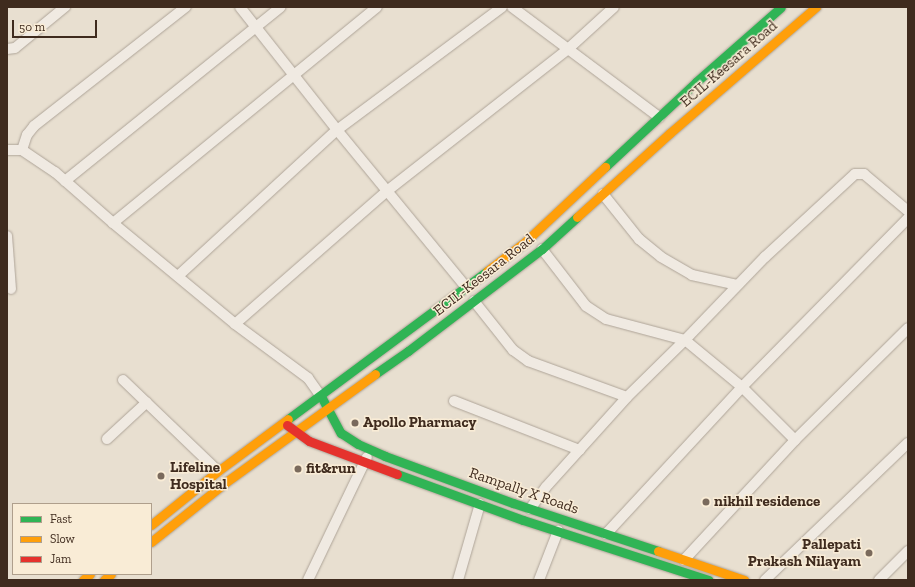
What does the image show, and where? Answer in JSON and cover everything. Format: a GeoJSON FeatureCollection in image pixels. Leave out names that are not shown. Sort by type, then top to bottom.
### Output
{"type":"FeatureCollection","features":[{"type":"Feature","properties":{"kind":"main road","name":"ECIL-Keesara Road"},"geometry":{"type":"LineString","coordinates":[[152,523],[320,394],[525,242],[659,117],[781,7]]}},
{"type":"Feature","properties":{"kind":"main road","name":"ECIL-Keesara Road"},"geometry":{"type":"LineString","coordinates":[[152,541],[226,482],[327,407],[408,351],[542,249],[816,7]]}},
{"type":"Feature","properties":{"kind":"main road","name":"Rampally X Roads"},"geometry":{"type":"LineString","coordinates":[[320,394],[341,433],[371,450],[530,509],[744,580]]}},
{"type":"Feature","properties":{"kind":"main road","name":"Rampally X Roads"},"geometry":{"type":"LineString","coordinates":[[284,422],[294,432],[309,441],[365,462],[684,576],[709,580]]}},
{"type":"Feature","properties":{"kind":"street"},"geometry":{"type":"LineString","coordinates":[[7,49],[15,48],[65,7]]}},
{"type":"Feature","properties":{"kind":"street"},"geometry":{"type":"LineString","coordinates":[[22,150],[27,135],[34,126],[186,7]]}},
{"type":"Feature","properties":{"kind":"street"},"geometry":{"type":"LineString","coordinates":[[240,7],[337,130],[466,287]]}},
{"type":"Feature","properties":{"kind":"street"},"geometry":{"type":"LineString","coordinates":[[65,181],[282,7]]}},
{"type":"Feature","properties":{"kind":"street"},"geometry":{"type":"LineString","coordinates":[[113,223],[377,7]]}},
{"type":"Feature","properties":{"kind":"street"},"geometry":{"type":"LineString","coordinates":[[178,276],[337,130],[502,7]]}},
{"type":"Feature","properties":{"kind":"street"},"geometry":{"type":"LineString","coordinates":[[512,7],[659,117]]}},
{"type":"Feature","properties":{"kind":"street"},"geometry":{"type":"LineString","coordinates":[[235,324],[387,191],[568,49],[614,7]]}},
{"type":"Feature","properties":{"kind":"street"},"geometry":{"type":"LineString","coordinates":[[7,150],[22,150],[65,181],[113,223],[235,324],[308,378],[320,394]]}},
{"type":"Feature","properties":{"kind":"street"},"geometry":{"type":"LineString","coordinates":[[530,509],[546,487],[627,397],[685,340],[765,257],[855,174],[864,174],[908,212]]}},
{"type":"Feature","properties":{"kind":"street"},"geometry":{"type":"LineString","coordinates":[[603,194],[639,239],[661,257],[692,275],[737,285]]}},
{"type":"Feature","properties":{"kind":"street"},"geometry":{"type":"LineString","coordinates":[[606,534],[742,387],[908,218]]}},
{"type":"Feature","properties":{"kind":"street"},"geometry":{"type":"LineString","coordinates":[[7,236],[11,289]]}},
{"type":"Feature","properties":{"kind":"street"},"geometry":{"type":"LineString","coordinates":[[542,249],[586,306],[606,319],[685,340],[742,387],[795,440]]}},
{"type":"Feature","properties":{"kind":"street"},"geometry":{"type":"LineString","coordinates":[[474,301],[513,350],[528,361],[627,397]]}},
{"type":"Feature","properties":{"kind":"street"},"geometry":{"type":"LineString","coordinates":[[684,560],[795,440],[908,328]]}},
{"type":"Feature","properties":{"kind":"street"},"geometry":{"type":"LineString","coordinates":[[123,380],[218,471]]}},
{"type":"Feature","properties":{"kind":"street"},"geometry":{"type":"LineString","coordinates":[[454,401],[580,450]]}},
{"type":"Feature","properties":{"kind":"street"},"geometry":{"type":"LineString","coordinates":[[107,439],[147,402]]}},
{"type":"Feature","properties":{"kind":"street"},"geometry":{"type":"LineString","coordinates":[[765,580],[908,443]]}},
{"type":"Feature","properties":{"kind":"street"},"geometry":{"type":"LineString","coordinates":[[308,580],[371,450]]}},
{"type":"Feature","properties":{"kind":"street"},"geometry":{"type":"LineString","coordinates":[[458,580],[480,504]]}},
{"type":"Feature","properties":{"kind":"street"},"geometry":{"type":"LineString","coordinates":[[539,580],[558,531]]}},
{"type":"Feature","properties":{"kind":"street"},"geometry":{"type":"LineString","coordinates":[[879,580],[908,551]]}},
{"type":"Feature","properties":{"kind":"traffic: fast"},"geometry":{"type":"LineString","coordinates":[[605,167],[696,82],[781,7]]}},
{"type":"Feature","properties":{"kind":"traffic: fast"},"geometry":{"type":"LineString","coordinates":[[375,374],[408,351],[542,249],[577,217]]}},
{"type":"Feature","properties":{"kind":"traffic: fast"},"geometry":{"type":"LineString","coordinates":[[288,419],[487,271]]}},
{"type":"Feature","properties":{"kind":"traffic: fast"},"geometry":{"type":"LineString","coordinates":[[322,398],[341,433],[358,444],[385,456],[513,503],[658,551]]}},
{"type":"Feature","properties":{"kind":"traffic: fast"},"geometry":{"type":"LineString","coordinates":[[397,474],[523,520],[709,580]]}},
{"type":"Feature","properties":{"kind":"traffic: slow"},"geometry":{"type":"LineString","coordinates":[[577,217],[670,133],[816,7]]}},
{"type":"Feature","properties":{"kind":"traffic: slow"},"geometry":{"type":"LineString","coordinates":[[487,271],[525,242],[605,167]]}},
{"type":"Feature","properties":{"kind":"traffic: slow"},"geometry":{"type":"LineString","coordinates":[[152,541],[226,482],[375,374]]}},
{"type":"Feature","properties":{"kind":"traffic: slow"},"geometry":{"type":"LineString","coordinates":[[152,524],[218,471],[288,419]]}},
{"type":"Feature","properties":{"kind":"traffic: slow"},"geometry":{"type":"LineString","coordinates":[[658,551],[744,580]]}},
{"type":"Feature","properties":{"kind":"traffic: slow"},"geometry":{"type":"LineString","coordinates":[[83,580],[89,575]]}},
{"type":"Feature","properties":{"kind":"traffic: slow"},"geometry":{"type":"LineString","coordinates":[[104,580],[110,575]]}},
{"type":"Feature","properties":{"kind":"traffic: jam"},"geometry":{"type":"LineString","coordinates":[[287,425],[309,441],[397,474]]}},
{"type":"Feature","properties":{"kind":"place","name":"Apollo Pharmacy"},"geometry":{"type":"Point","coordinates":[355,423]}},
{"type":"Feature","properties":{"kind":"place","name":"fit&run"},"geometry":{"type":"Point","coordinates":[298,469]}},
{"type":"Feature","properties":{"kind":"place","name":"Lifeline Hospital"},"geometry":{"type":"Point","coordinates":[161,476]}},
{"type":"Feature","properties":{"kind":"place","name":"nikhil residence"},"geometry":{"type":"Point","coordinates":[706,502]}},
{"type":"Feature","properties":{"kind":"place","name":"Pallepati Prakash Nilayam"},"geometry":{"type":"Point","coordinates":[869,553]}}]}
